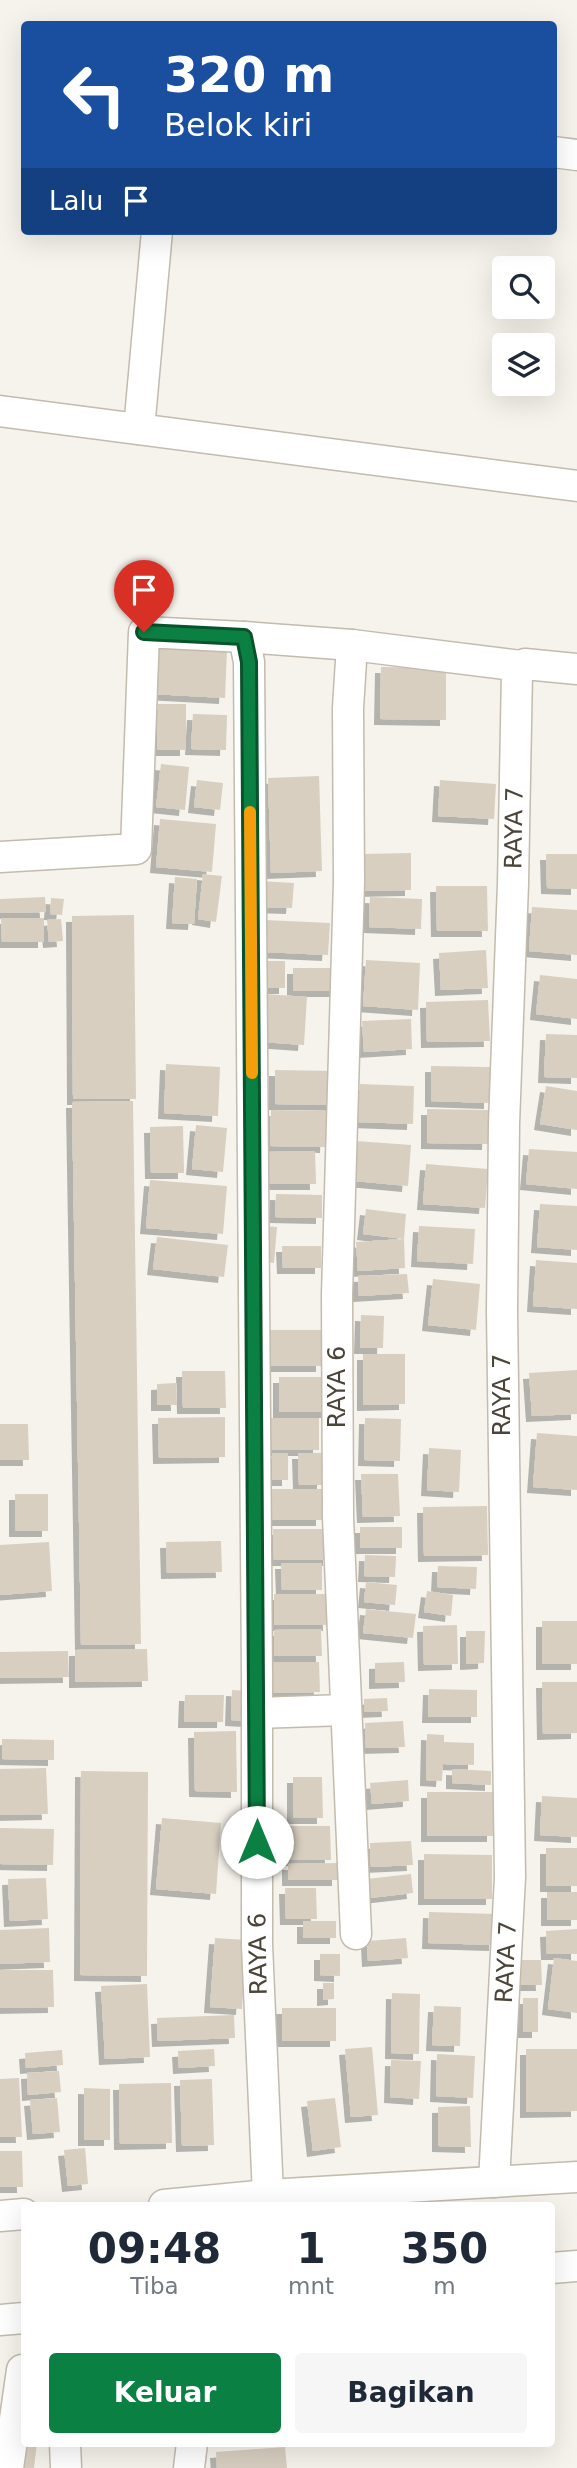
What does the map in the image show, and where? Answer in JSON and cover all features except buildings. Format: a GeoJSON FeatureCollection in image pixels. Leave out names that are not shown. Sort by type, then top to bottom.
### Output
{"type":"FeatureCollection","features":[{"type":"Feature","properties":{"kind":"street"},"geometry":{"type":"LineString","coordinates":[[557,152],[577,155]]}},
{"type":"Feature","properties":{"kind":"street"},"geometry":{"type":"LineString","coordinates":[[139,429],[157,235]]}},
{"type":"Feature","properties":{"kind":"street"},"geometry":{"type":"LineString","coordinates":[[0,411],[577,486]]}},
{"type":"Feature","properties":{"kind":"street"},"geometry":{"type":"LineString","coordinates":[[0,857],[136,849],[144,632],[246,649],[352,645],[521,666],[525,664],[577,669]]}},
{"type":"Feature","properties":{"kind":"street","name":"RAYA 6"},"geometry":{"type":"LineString","coordinates":[[352,645],[348,708],[349,882],[337,1295],[338,1517],[356,1934]]}},
{"type":"Feature","properties":{"kind":"street","name":"RAYA 6"},"geometry":{"type":"LineString","coordinates":[[246,649],[257,1945],[268,2195]]}},
{"type":"Feature","properties":{"kind":"street","name":"RAYA 7"},"geometry":{"type":"LineString","coordinates":[[494,2182],[510,1877],[502,1311],[504,1124],[513,898],[517,671],[521,666]]}},
{"type":"Feature","properties":{"kind":"street"},"geometry":{"type":"LineString","coordinates":[[257,1713],[345,1710]]}},
{"type":"Feature","properties":{"kind":"street"},"geometry":{"type":"LineString","coordinates":[[195,2202],[268,2195],[577,2177]]}},
{"type":"Feature","properties":{"kind":"street"},"geometry":{"type":"LineString","coordinates":[[0,2216],[21,2214]]}},
{"type":"Feature","properties":{"kind":"street"},"geometry":{"type":"LineString","coordinates":[[555,2269],[577,2266]]}},
{"type":"Feature","properties":{"kind":"street"},"geometry":{"type":"LineString","coordinates":[[0,2320],[21,2318]]}},
{"type":"Feature","properties":{"kind":"street"},"geometry":{"type":"LineString","coordinates":[[8,2468],[15,2370]]}},
{"type":"Feature","properties":{"kind":"street"},"geometry":{"type":"LineString","coordinates":[[65,2447],[66,2468]]}},
{"type":"Feature","properties":{"kind":"street"},"geometry":{"type":"LineString","coordinates":[[189,2468],[192,2447]]}},
{"type":"Feature","properties":{"kind":"slow traffic"},"geometry":{"type":"LineString","coordinates":[[250,812],[252,1073]]}},
{"type":"Feature","properties":{"kind":"route"},"geometry":{"type":"LineString","coordinates":[[144,632],[244,637],[249,662],[257,1842]]}}]}
